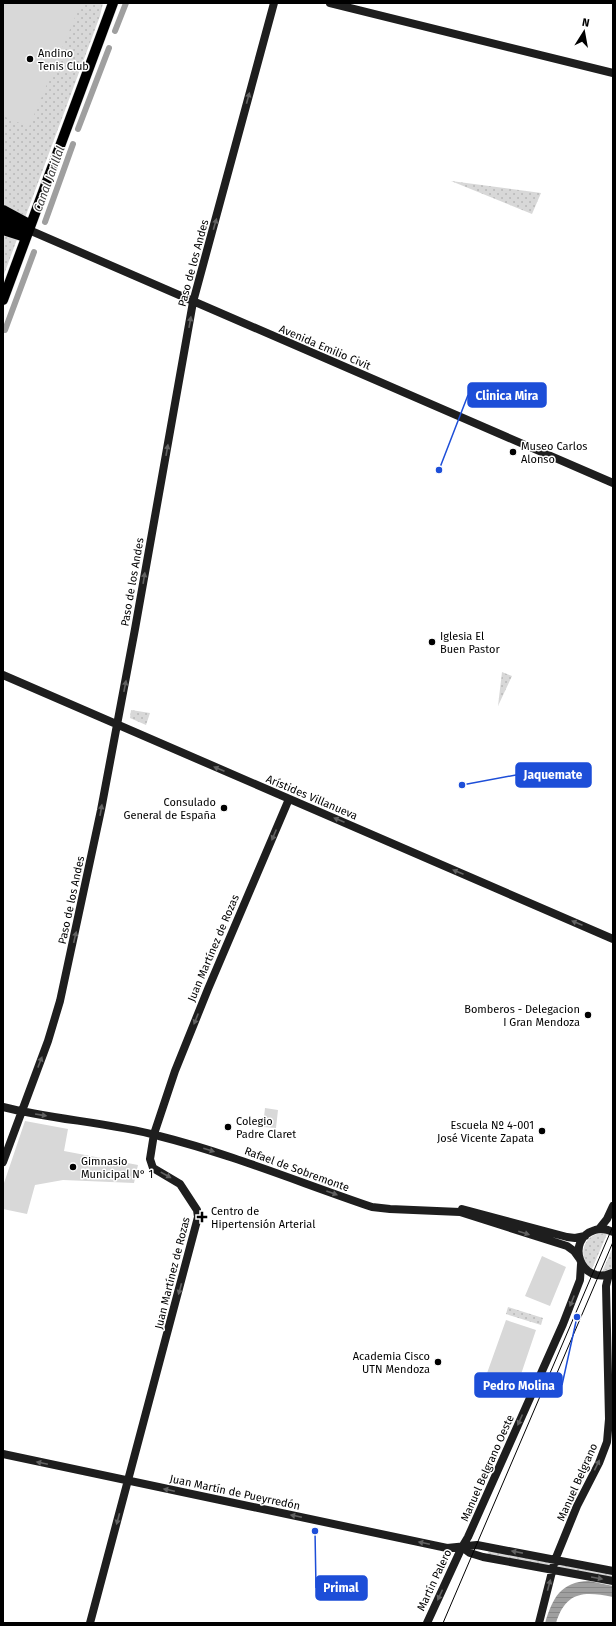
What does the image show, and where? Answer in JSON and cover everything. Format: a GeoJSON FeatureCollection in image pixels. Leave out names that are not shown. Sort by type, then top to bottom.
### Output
{"type":"FeatureCollection","features":[{"type":"Feature","properties":{"kind":"main road"},"geometry":{"type":"LineString","coordinates":[[3,300],[113,3]]}},
{"type":"Feature","properties":{"kind":"main road"},"geometry":{"type":"LineString","coordinates":[[3,210],[15,215],[27,223],[29,230]]}},
{"type":"Feature","properties":{"kind":"main road"},"geometry":{"type":"LineString","coordinates":[[3,220],[29,230]]}},
{"type":"Feature","properties":{"kind":"main road"},"geometry":{"type":"LineString","coordinates":[[3,230],[22,236],[29,230]]}},
{"type":"Feature","properties":{"kind":"street"},"geometry":{"type":"LineString","coordinates":[[108,3],[109,14]]}},
{"type":"Feature","properties":{"kind":"street","name":"Paso de los Andes"},"geometry":{"type":"LineString","coordinates":[[3,1162],[20,1112],[48,1041],[60,1001],[97,832],[140,606],[193,302],[274,3]]}},
{"type":"Feature","properties":{"kind":"street"},"geometry":{"type":"LineString","coordinates":[[330,3],[613,73]]}},
{"type":"Feature","properties":{"kind":"street","name":"Avenida Emilio Civit"},"geometry":{"type":"LineString","coordinates":[[29,230],[613,483]]}},
{"type":"Feature","properties":{"kind":"street","name":"Arístides Villanueva"},"geometry":{"type":"LineString","coordinates":[[3,675],[613,939]]}},
{"type":"Feature","properties":{"kind":"street","name":"Juan Martínez de Rozas"},"geometry":{"type":"LineString","coordinates":[[90,1623],[198,1218],[197,1210],[180,1184],[153,1168],[150,1163],[154,1134],[175,1070],[289,799]]}},
{"type":"Feature","properties":{"kind":"street","name":"Rafael de Sobremonte"},"geometry":{"type":"LineString","coordinates":[[3,1107],[20,1112],[154,1134],[234,1158],[372,1207],[460,1212],[567,1246],[574,1251],[584,1268],[593,1274],[598,1275],[611,1273]]}},
{"type":"Feature","properties":{"kind":"street"},"geometry":{"type":"LineString","coordinates":[[599,1229],[607,1219],[613,1206]]}},
{"type":"Feature","properties":{"kind":"street"},"geometry":{"type":"LineString","coordinates":[[461,1208],[567,1237],[575,1238],[585,1236],[592,1231],[599,1229],[613,1232]]}},
{"type":"Feature","properties":{"kind":"street","name":"Manuel Belgrano Oeste"},"geometry":{"type":"LineString","coordinates":[[462,1547],[468,1537],[563,1324],[580,1280],[579,1246],[585,1236]]}},
{"type":"Feature","properties":{"kind":"street","name":"Manuel Belgrano"},"geometry":{"type":"LineString","coordinates":[[539,1623],[555,1560],[574,1511],[607,1442],[609,1419],[606,1286],[611,1273]]}},
{"type":"Feature","properties":{"kind":"street","name":"Juan Martín de Pueyrredón"},"geometry":{"type":"LineString","coordinates":[[3,1454],[447,1548],[477,1544],[613,1571]]}},
{"type":"Feature","properties":{"kind":"street","name":"Juan Martín de Pueyrredón"},"geometry":{"type":"LineString","coordinates":[[462,1547],[470,1553],[477,1555],[613,1581]]}},
{"type":"Feature","properties":{"kind":"street","name":"Martín Palero"},"geometry":{"type":"LineString","coordinates":[[427,1623],[462,1547]]}},
{"type":"Feature","properties":{"kind":"shaded area"},"geometry":{"type":"Polygon","coordinates":[[[3,3],[103,3],[100,16],[3,277],[3,3]]]}},
{"type":"Feature","properties":{"kind":"shaded area","name":"Andino Tenis Club"},"geometry":{"type":"Polygon","coordinates":[[[3,3],[81,3],[29,127],[3,116],[3,3]]]}},
{"type":"Feature","properties":{"kind":"shaded area"},"geometry":{"type":"Polygon","coordinates":[[[451,181],[541,193],[532,214],[451,181]]]}},
{"type":"Feature","properties":{"kind":"shaded area"},"geometry":{"type":"Polygon","coordinates":[[[502,672],[512,676],[498,706],[502,672]]]}},
{"type":"Feature","properties":{"kind":"shaded area"},"geometry":{"type":"Polygon","coordinates":[[[131,710],[150,713],[146,725],[130,718],[131,710]]]}},
{"type":"Feature","properties":{"kind":"shaded area"},"geometry":{"type":"Polygon","coordinates":[[[265,1108],[278,1110],[276,1128],[263,1127],[265,1108]]]}},
{"type":"Feature","properties":{"kind":"shaded area","name":"Gimnasio Municipal N° 1"},"geometry":{"type":"Polygon","coordinates":[[[25,1121],[68,1129],[64,1151],[138,1165],[134,1183],[63,1180],[35,1185],[27,1214],[3,1209],[3,1186],[25,1121]]]}},
{"type":"Feature","properties":{"kind":"shaded area"},"geometry":{"type":"Polygon","coordinates":[[[601,1233],[607,1234],[592,1269],[584,1259],[584,1248],[589,1238],[601,1233]]]}},
{"type":"Feature","properties":{"kind":"shaded area"},"geometry":{"type":"Polygon","coordinates":[[[613,1247],[613,1268],[602,1272],[613,1247]]]}},
{"type":"Feature","properties":{"kind":"shaded area"},"geometry":{"type":"Polygon","coordinates":[[[542,1256],[566,1267],[550,1306],[525,1296],[542,1256]]]}},
{"type":"Feature","properties":{"kind":"shaded area"},"geometry":{"type":"Polygon","coordinates":[[[508,1307],[543,1318],[541,1325],[506,1314],[508,1307]]]}},
{"type":"Feature","properties":{"kind":"shaded area"},"geometry":{"type":"Polygon","coordinates":[[[506,1320],[536,1330],[517,1386],[486,1376],[506,1320]]]}},
{"type":"Feature","properties":{"kind":"shaded area"},"geometry":{"type":"Polygon","coordinates":[[[490,1549],[613,1572],[613,1580],[486,1556],[490,1549]]]}},
{"type":"Feature","properties":{"kind":"shaded area"},"geometry":{"type":"Polygon","coordinates":[[[589,1581],[613,1586],[613,1597],[593,1594],[577,1596],[565,1605],[560,1612],[556,1623],[545,1623],[551,1606],[564,1588],[571,1584],[589,1581]]]}},
{"type":"Feature","properties":{"kind":"waterway","name":"Canal Jarillal"},"geometry":{"type":"LineString","coordinates":[[115,31],[126,3]]}},
{"type":"Feature","properties":{"kind":"waterway","name":"Canal Jarillal"},"geometry":{"type":"LineString","coordinates":[[78,129],[109,48]]}},
{"type":"Feature","properties":{"kind":"waterway","name":"Canal Jarillal"},"geometry":{"type":"LineString","coordinates":[[45,222],[73,144]]}},
{"type":"Feature","properties":{"kind":"waterway","name":"Canal Jarillal"},"geometry":{"type":"LineString","coordinates":[[5,330],[34,252]]}},
{"type":"Feature","properties":{"kind":"tram line"},"geometry":{"type":"LineString","coordinates":[[443,1623],[613,1226]]}},
{"type":"Feature","properties":{"kind":"tram line"},"geometry":{"type":"LineString","coordinates":[[551,1387],[613,1242]]}},
{"type":"Feature","properties":{"kind":"place","name":"Andino Tenis Club"},"geometry":{"type":"Point","coordinates":[30,59]}},
{"type":"Feature","properties":{"kind":"place","name":"Museo Carlos Alonso"},"geometry":{"type":"Point","coordinates":[513,452]}},
{"type":"Feature","properties":{"kind":"place","name":"Clinica Mira"},"geometry":{"type":"Point","coordinates":[439,470]}},
{"type":"Feature","properties":{"kind":"place","name":"Iglesia El Buen Pastor"},"geometry":{"type":"Point","coordinates":[432,642]}},
{"type":"Feature","properties":{"kind":"place","name":"Jaquemate"},"geometry":{"type":"Point","coordinates":[462,785]}},
{"type":"Feature","properties":{"kind":"place","name":"Consulado General de España"},"geometry":{"type":"Point","coordinates":[224,808]}},
{"type":"Feature","properties":{"kind":"place","name":"Bomberos - Delegacion I Gran Mendoza"},"geometry":{"type":"Point","coordinates":[588,1015]}},
{"type":"Feature","properties":{"kind":"place","name":"Colegio Padre Claret"},"geometry":{"type":"Point","coordinates":[228,1127]}},
{"type":"Feature","properties":{"kind":"place","name":"Escuela Nº 4-001 José Vicente Zapata"},"geometry":{"type":"Point","coordinates":[542,1131]}},
{"type":"Feature","properties":{"kind":"place","name":"Gimnasio Municipal N° 1"},"geometry":{"type":"Point","coordinates":[73,1167]}},
{"type":"Feature","properties":{"kind":"place","name":"Centro de Hipertensión Arterial"},"geometry":{"type":"Point","coordinates":[202,1217]}},
{"type":"Feature","properties":{"kind":"place","name":"Pedro Molina"},"geometry":{"type":"Point","coordinates":[577,1317]}},
{"type":"Feature","properties":{"kind":"place","name":"Academia Cisco UTN Mendoza"},"geometry":{"type":"Point","coordinates":[438,1362]}},
{"type":"Feature","properties":{"kind":"place","name":"Primal"},"geometry":{"type":"Point","coordinates":[315,1531]}}]}
